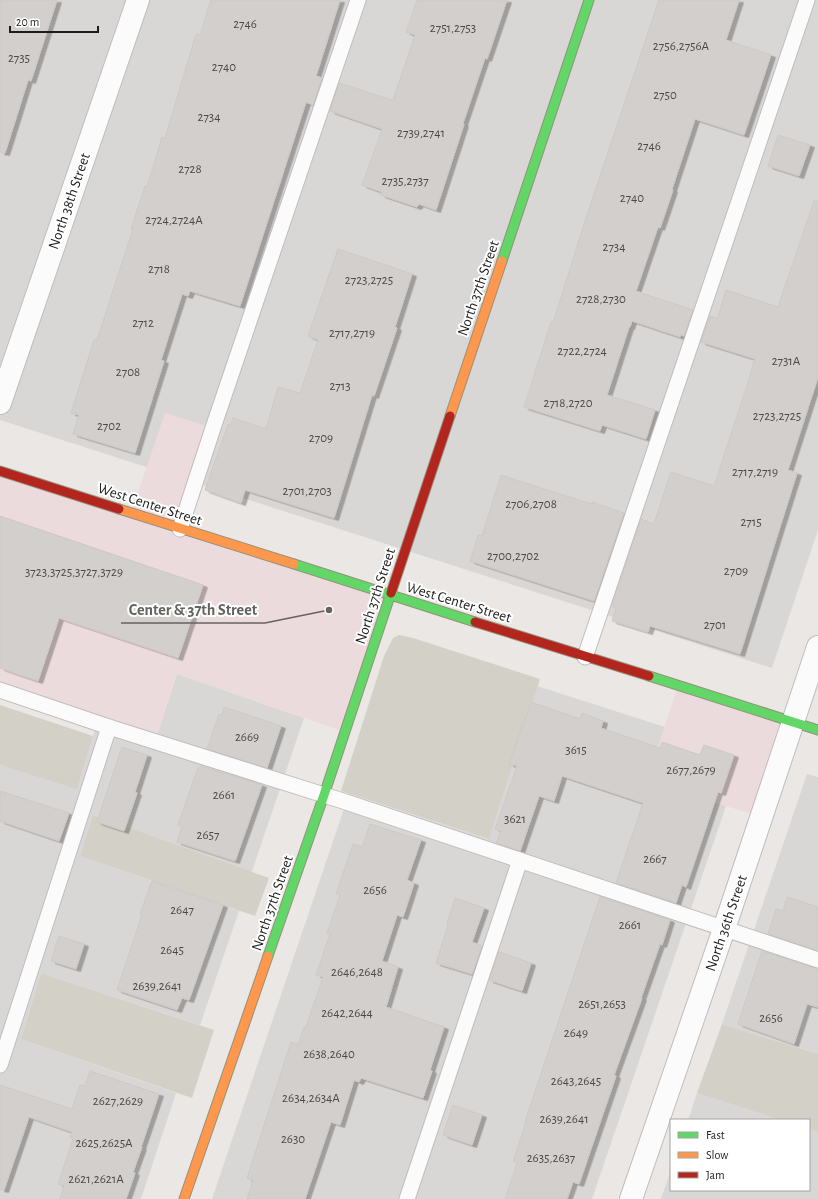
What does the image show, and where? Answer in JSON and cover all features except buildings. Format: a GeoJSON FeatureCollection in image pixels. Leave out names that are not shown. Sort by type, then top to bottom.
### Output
{"type":"FeatureCollection","features":[{"type":"Feature","properties":{"kind":"street","name":"North 38th Street"},"geometry":{"type":"LineString","coordinates":[[0,403],[138,0]]}},
{"type":"Feature","properties":{"kind":"street","name":"North 37th Street"},"geometry":{"type":"LineString","coordinates":[[184,1199],[324,795],[589,0]]}},
{"type":"Feature","properties":{"kind":"street","name":"West Center Street"},"geometry":{"type":"LineString","coordinates":[[0,471],[818,730]]}},
{"type":"Feature","properties":{"kind":"street","name":"North 36th Street"},"geometry":{"type":"LineString","coordinates":[[631,1199],[724,929],[818,647]]}},
{"type":"Feature","properties":{"kind":"lane"},"geometry":{"type":"LineString","coordinates":[[180,529],[358,0]]}},
{"type":"Feature","properties":{"kind":"lane"},"geometry":{"type":"LineString","coordinates":[[585,657],[807,0]]}},
{"type":"Feature","properties":{"kind":"lane"},"geometry":{"type":"LineString","coordinates":[[0,690],[109,727],[324,795],[818,960]]}},
{"type":"Feature","properties":{"kind":"lane"},"geometry":{"type":"LineString","coordinates":[[0,1065],[109,727]]}},
{"type":"Feature","properties":{"kind":"lane"},"geometry":{"type":"LineString","coordinates":[[407,1199],[520,860]]}},
{"type":"Feature","properties":{"kind":"shaded area"},"geometry":{"type":"Polygon","coordinates":[[[0,0],[818,0],[818,530],[772,668],[0,420],[0,0]]]}},
{"type":"Feature","properties":{"kind":"shaded area"},"geometry":{"type":"Polygon","coordinates":[[[165,413],[213,428],[181,529],[391,596],[345,732],[177,674],[155,741],[0,690],[0,471],[131,513],[165,413]]]}},
{"type":"Feature","properties":{"kind":"shaded area"},"geometry":{"type":"Polygon","coordinates":[[[399,635],[413,638],[540,679],[489,839],[341,791],[384,656],[393,638],[399,635]]]}},
{"type":"Feature","properties":{"kind":"shaded area"},"geometry":{"type":"Polygon","coordinates":[[[177,674],[304,718],[251,874],[94,815],[80,856],[239,911],[200,1025],[41,973],[21,1039],[176,1093],[141,1199],[0,1199],[0,765],[77,788],[97,723],[155,741],[177,674]]]}},
{"type":"Feature","properties":{"kind":"shaded area"},"geometry":{"type":"Polygon","coordinates":[[[537,686],[665,727],[647,781],[726,806],[592,1199],[212,1199],[349,794],[488,839],[537,686]]]}},
{"type":"Feature","properties":{"kind":"shaded area"},"geometry":{"type":"Polygon","coordinates":[[[678,686],[793,722],[761,817],[647,781],[678,686]]]}},
{"type":"Feature","properties":{"kind":"shaded area"},"geometry":{"type":"Polygon","coordinates":[[[0,705],[93,736],[77,789],[0,765],[0,705]]]}},
{"type":"Feature","properties":{"kind":"shaded area"},"geometry":{"type":"Polygon","coordinates":[[[807,774],[818,777],[818,1054],[722,1024],[807,774]]]}},
{"type":"Feature","properties":{"kind":"shaded area"},"geometry":{"type":"Polygon","coordinates":[[[93,815],[269,878],[255,916],[80,856],[93,815]]]}},
{"type":"Feature","properties":{"kind":"shaded area"},"geometry":{"type":"Polygon","coordinates":[[[41,973],[214,1030],[192,1098],[21,1039],[41,973]]]}},
{"type":"Feature","properties":{"kind":"shaded area"},"geometry":{"type":"Polygon","coordinates":[[[722,1024],[818,1054],[818,1132],[810,1130],[810,1119],[777,1119],[697,1093],[722,1024]]]}},
{"type":"Feature","properties":{"kind":"shaded area"},"geometry":{"type":"Polygon","coordinates":[[[697,1093],[777,1119],[688,1119],[697,1093]]]}},
{"type":"Feature","properties":{"kind":"shaded area"},"geometry":{"type":"Polygon","coordinates":[[[810,1130],[818,1132],[818,1199],[661,1199],[670,1173],[670,1191],[810,1191],[810,1130]]]}},
{"type":"Feature","properties":{"kind":"traffic: fast"},"geometry":{"type":"LineString","coordinates":[[502,261],[589,0]]}},
{"type":"Feature","properties":{"kind":"traffic: fast"},"geometry":{"type":"LineString","coordinates":[[294,564],[475,622]]}},
{"type":"Feature","properties":{"kind":"traffic: fast"},"geometry":{"type":"LineString","coordinates":[[268,956],[324,795],[391,593]]}},
{"type":"Feature","properties":{"kind":"traffic: fast"},"geometry":{"type":"LineString","coordinates":[[649,676],[818,730]]}},
{"type":"Feature","properties":{"kind":"traffic: slow"},"geometry":{"type":"LineString","coordinates":[[450,416],[502,261]]}},
{"type":"Feature","properties":{"kind":"traffic: slow"},"geometry":{"type":"LineString","coordinates":[[119,509],[294,564]]}},
{"type":"Feature","properties":{"kind":"traffic: slow"},"geometry":{"type":"LineString","coordinates":[[184,1199],[268,956]]}},
{"type":"Feature","properties":{"kind":"traffic: jam"},"geometry":{"type":"LineString","coordinates":[[391,593],[450,416]]}},
{"type":"Feature","properties":{"kind":"traffic: jam"},"geometry":{"type":"LineString","coordinates":[[0,471],[119,509]]}},
{"type":"Feature","properties":{"kind":"traffic: jam"},"geometry":{"type":"LineString","coordinates":[[475,622],[649,676]]}},
{"type":"Feature","properties":{"kind":"place","name":"Center & 37th Street"},"geometry":{"type":"Point","coordinates":[329,610]}}]}
